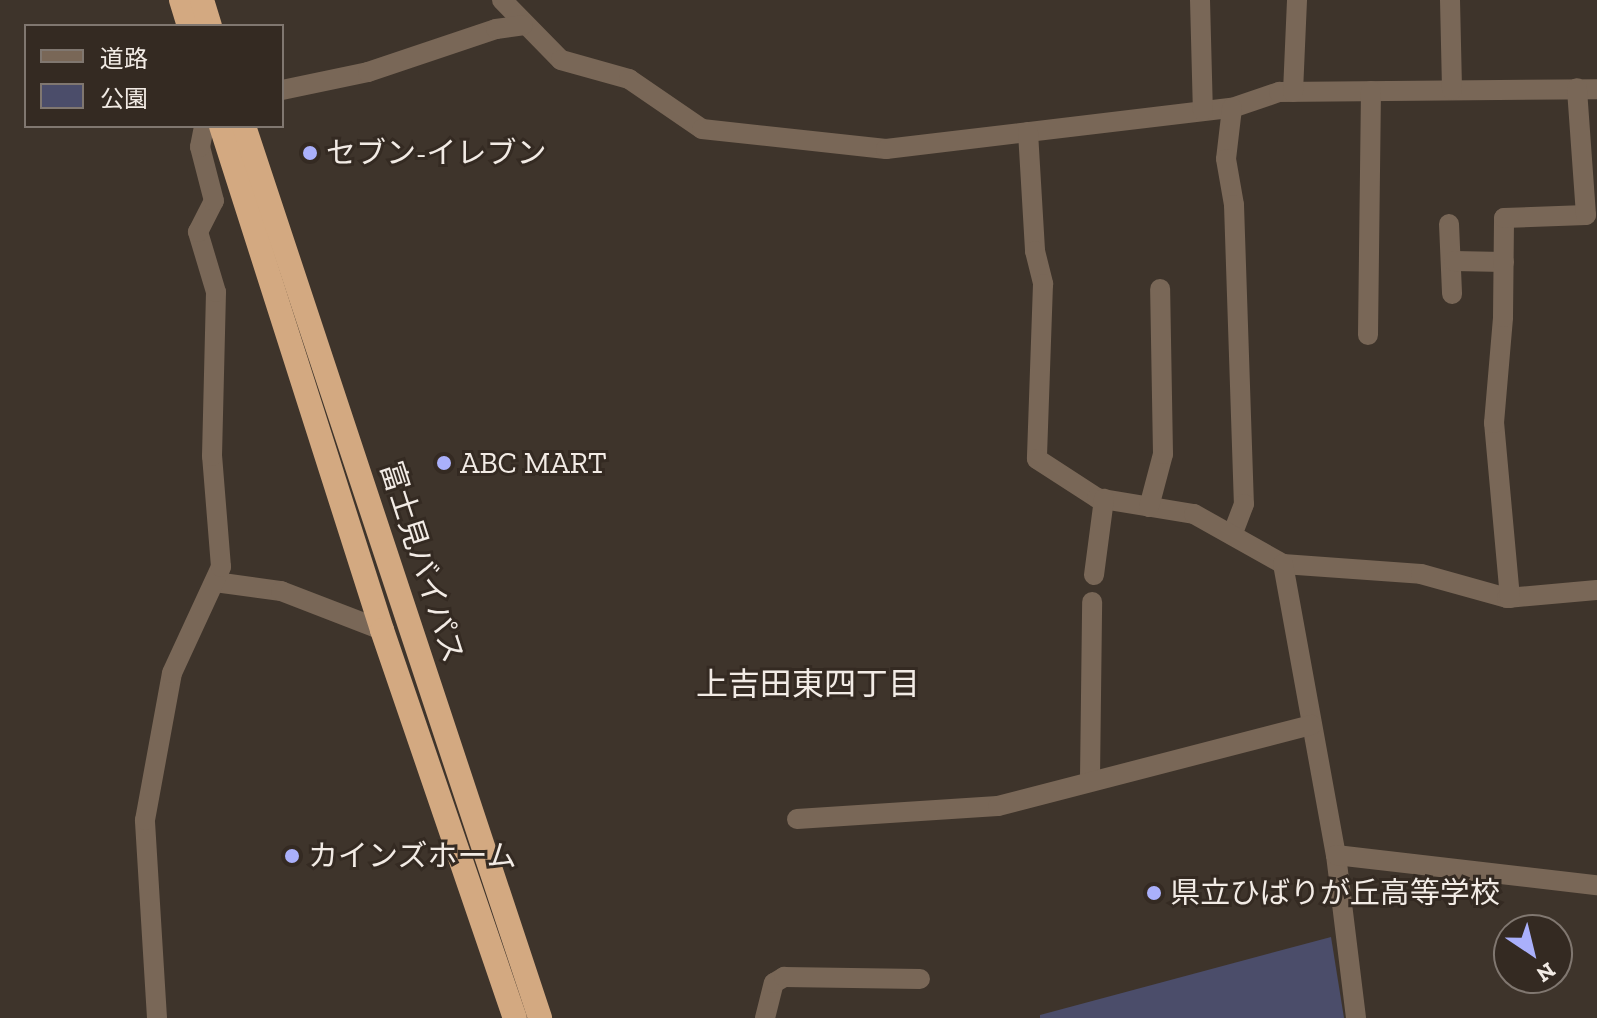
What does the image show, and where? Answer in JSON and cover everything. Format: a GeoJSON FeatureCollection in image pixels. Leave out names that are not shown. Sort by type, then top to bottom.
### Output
{"type":"FeatureCollection","features":[{"type":"Feature","properties":{"kind":"highway"},"geometry":{"type":"LineString","coordinates":[[181,0],[188,24]]}},
{"type":"Feature","properties":{"kind":"highway"},"geometry":{"type":"LineString","coordinates":[[202,0],[209,24]]}},
{"type":"Feature","properties":{"kind":"highway","name":"富士見バイパス"},"geometry":{"type":"LineString","coordinates":[[222,128],[382,630],[515,1018]]}},
{"type":"Feature","properties":{"kind":"highway","name":"富士見バイパス"},"geometry":{"type":"LineString","coordinates":[[245,128],[540,1018]]}},
{"type":"Feature","properties":{"kind":"street"},"geometry":{"type":"LineString","coordinates":[[502,0],[523,25],[561,60],[629,79],[702,129],[886,149],[1232,108],[1293,92],[1587,89],[1586,215],[1504,218],[1494,423],[1510,598]]}},
{"type":"Feature","properties":{"kind":"street"},"geometry":{"type":"LineString","coordinates":[[1200,0],[1203,111]]}},
{"type":"Feature","properties":{"kind":"street"},"geometry":{"type":"LineString","coordinates":[[1293,92],[1297,0]]}},
{"type":"Feature","properties":{"kind":"street"},"geometry":{"type":"LineString","coordinates":[[1450,0],[1452,90]]}},
{"type":"Feature","properties":{"kind":"street"},"geometry":{"type":"LineString","coordinates":[[284,90],[368,72],[496,29],[523,25]]}},
{"type":"Feature","properties":{"kind":"street"},"geometry":{"type":"LineString","coordinates":[[1368,335],[1371,91]]}},
{"type":"Feature","properties":{"kind":"street"},"geometry":{"type":"LineString","coordinates":[[1232,108],[1226,159],[1234,205],[1244,504],[1232,535]]}},
{"type":"Feature","properties":{"kind":"street"},"geometry":{"type":"LineString","coordinates":[[157,1018],[145,820],[172,673],[215,582],[222,554],[212,456],[216,292],[198,232],[214,201],[200,147],[204,128]]}},
{"type":"Feature","properties":{"kind":"street"},"geometry":{"type":"LineString","coordinates":[[1028,132],[1035,251],[1043,284],[1037,459],[1070,483],[1104,499],[1194,514],[1283,564],[1421,574],[1510,598],[1597,590]]}},
{"type":"Feature","properties":{"kind":"street"},"geometry":{"type":"LineString","coordinates":[[1449,224],[1454,261],[1452,294]]}},
{"type":"Feature","properties":{"kind":"street"},"geometry":{"type":"LineString","coordinates":[[1454,261],[1504,262]]}},
{"type":"Feature","properties":{"kind":"street"},"geometry":{"type":"LineString","coordinates":[[1149,507],[1163,454],[1160,289]]}},
{"type":"Feature","properties":{"kind":"street"},"geometry":{"type":"LineString","coordinates":[[1094,575],[1104,499]]}},
{"type":"Feature","properties":{"kind":"street"},"geometry":{"type":"LineString","coordinates":[[1283,564],[1336,855],[1356,1018]]}},
{"type":"Feature","properties":{"kind":"street"},"geometry":{"type":"LineString","coordinates":[[215,582],[281,591],[382,630]]}},
{"type":"Feature","properties":{"kind":"street"},"geometry":{"type":"LineString","coordinates":[[1090,778],[1092,602]]}},
{"type":"Feature","properties":{"kind":"street"},"geometry":{"type":"LineString","coordinates":[[797,819],[998,806],[1090,778],[1312,725]]}},
{"type":"Feature","properties":{"kind":"street"},"geometry":{"type":"LineString","coordinates":[[1336,855],[1597,885]]}},
{"type":"Feature","properties":{"kind":"street"},"geometry":{"type":"LineString","coordinates":[[765,1018],[774,983],[784,977],[920,979]]}},
{"type":"Feature","properties":{"kind":"green space"},"geometry":{"type":"Polygon","coordinates":[[[1331,937],[1344,1018],[1040,1018],[1040,1015],[1331,937]]]}},
{"type":"Feature","properties":{"kind":"place","name":"セブン-イレブン"},"geometry":{"type":"Point","coordinates":[310,153]}},
{"type":"Feature","properties":{"kind":"place","name":"ABC MART"},"geometry":{"type":"Point","coordinates":[444,463]}},
{"type":"Feature","properties":{"kind":"place","name":"カインズホーム"},"geometry":{"type":"Point","coordinates":[292,856]}},
{"type":"Feature","properties":{"kind":"place","name":"県立ひばりが丘高等学校"},"geometry":{"type":"Point","coordinates":[1154,893]}},
{"type":"Feature","properties":{"kind":"district","name":"上吉田東四丁目"},"geometry":{"type":"Point","coordinates":[808,684]}}]}
